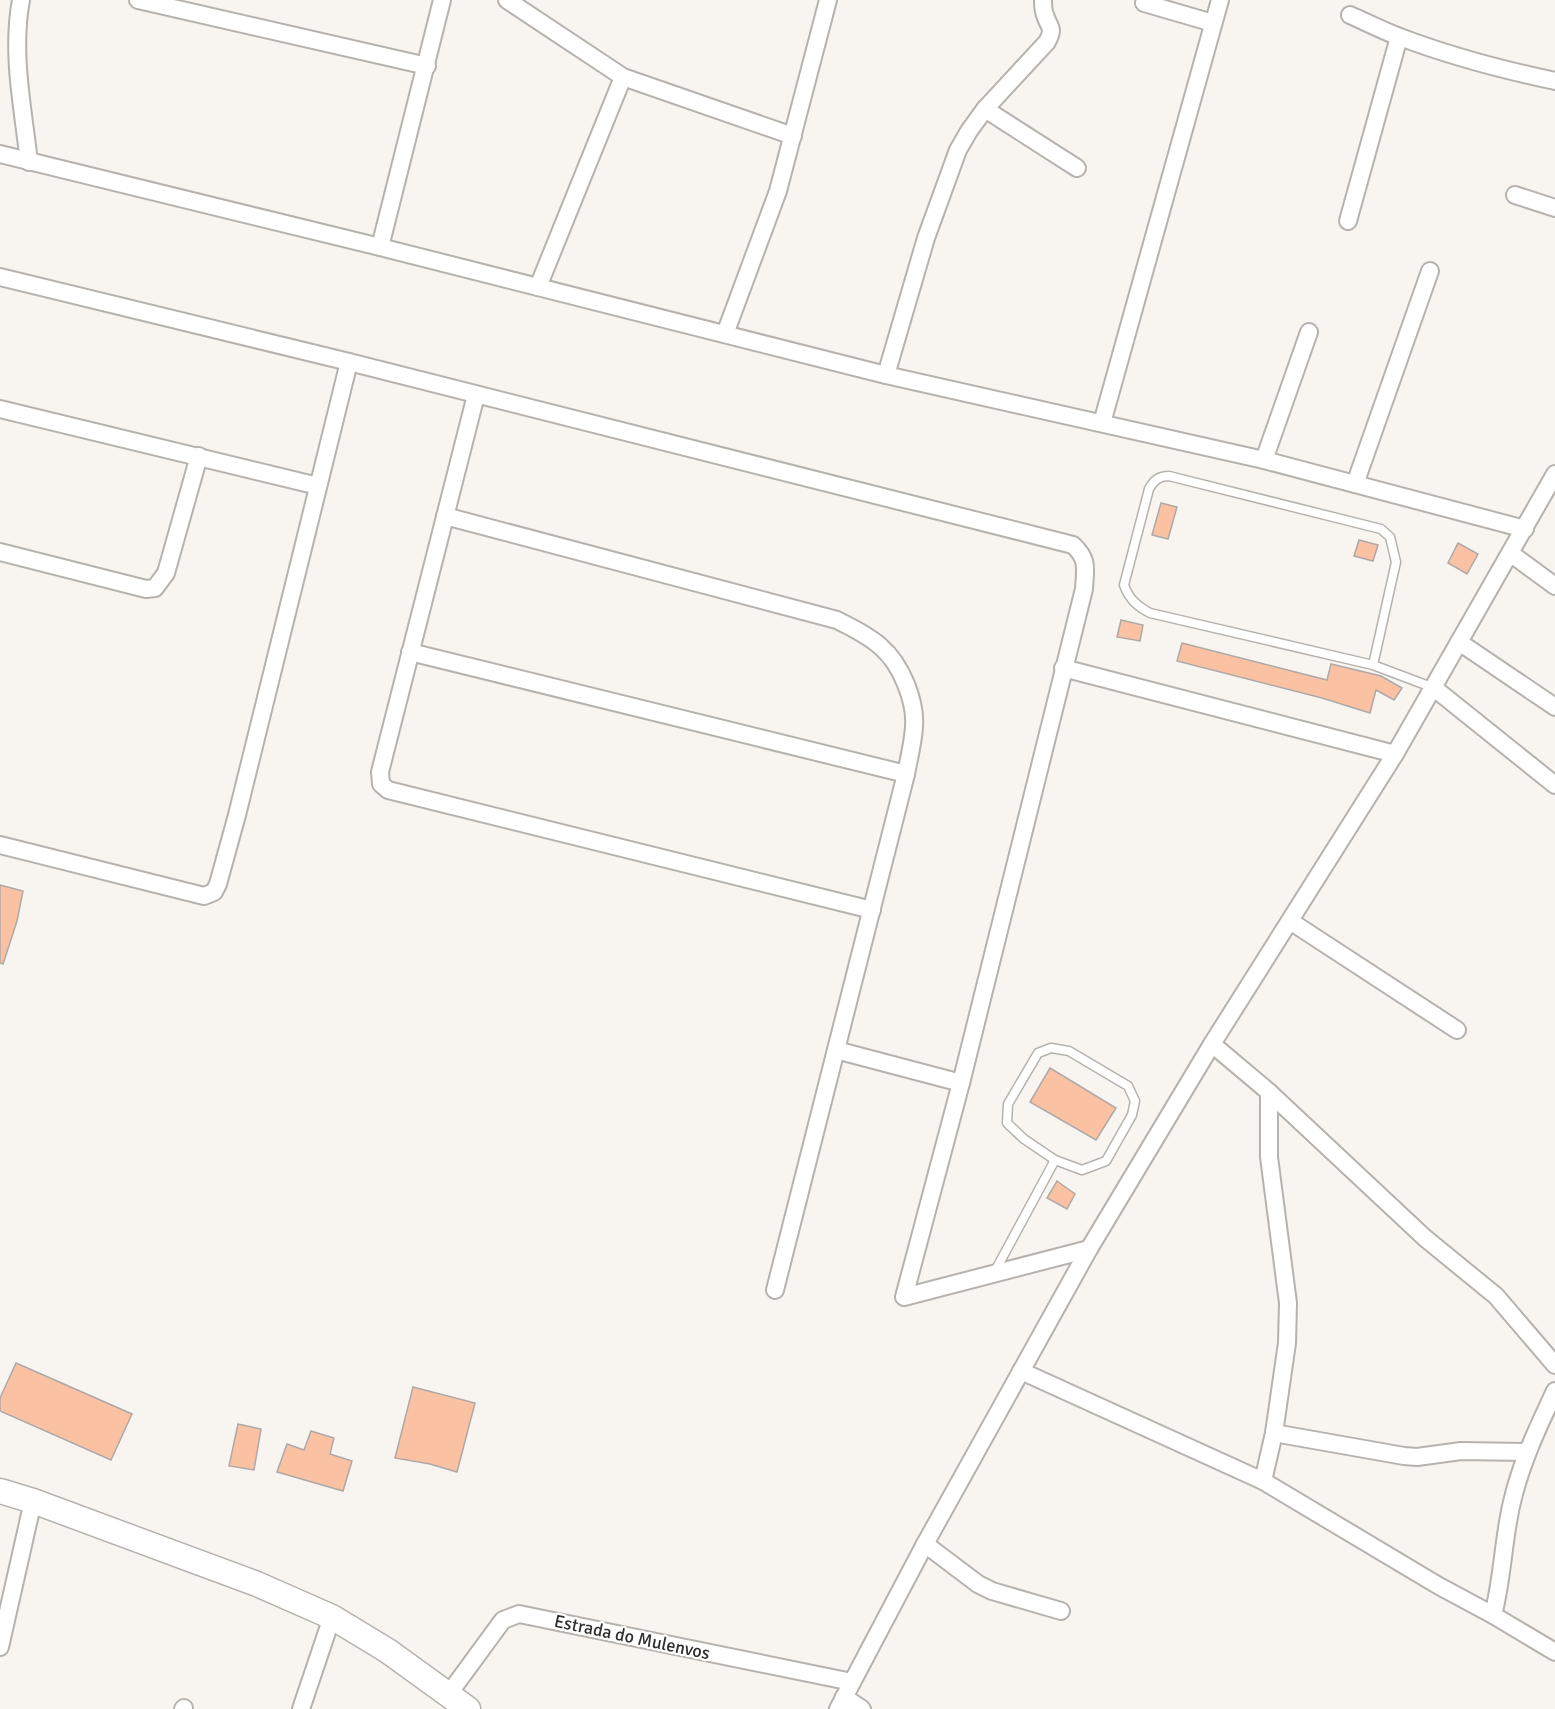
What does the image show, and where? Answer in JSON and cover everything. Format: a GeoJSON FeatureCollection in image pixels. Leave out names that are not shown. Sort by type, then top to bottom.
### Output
{"type":"FeatureCollection","features":[{"type":"Feature","properties":{"kind":"street"},"geometry":{"type":"LineString","coordinates":[[21,0],[17,21],[16,48],[28,162]]}},
{"type":"Feature","properties":{"kind":"street"},"geometry":{"type":"LineString","coordinates":[[138,0],[427,66]]}},
{"type":"Feature","properties":{"kind":"street"},"geometry":{"type":"LineString","coordinates":[[380,247],[442,0]]}},
{"type":"Feature","properties":{"kind":"street"},"geometry":{"type":"LineString","coordinates":[[507,0],[623,77],[793,136]]}},
{"type":"Feature","properties":{"kind":"street"},"geometry":{"type":"LineString","coordinates":[[725,333],[778,191],[802,92],[828,0]]}},
{"type":"Feature","properties":{"kind":"street"},"geometry":{"type":"LineString","coordinates":[[886,375],[926,238],[958,150],[985,109],[1047,42],[1051,34],[1051,26],[1045,16],[1043,0]]}},
{"type":"Feature","properties":{"kind":"street"},"geometry":{"type":"LineString","coordinates":[[1102,423],[1220,0]]}},
{"type":"Feature","properties":{"kind":"street"},"geometry":{"type":"LineString","coordinates":[[1144,3],[1213,23]]}},
{"type":"Feature","properties":{"kind":"street"},"geometry":{"type":"LineString","coordinates":[[1350,15],[1399,37],[1510,71],[1555,81]]}},
{"type":"Feature","properties":{"kind":"street"},"geometry":{"type":"LineString","coordinates":[[1348,221],[1399,37]]}},
{"type":"Feature","properties":{"kind":"street"},"geometry":{"type":"LineString","coordinates":[[538,287],[623,77]]}},
{"type":"Feature","properties":{"kind":"street"},"geometry":{"type":"LineString","coordinates":[[985,109],[1077,168]]}},
{"type":"Feature","properties":{"kind":"street"},"geometry":{"type":"LineString","coordinates":[[0,154],[886,375],[1264,460],[1525,529]]}},
{"type":"Feature","properties":{"kind":"street"},"geometry":{"type":"LineString","coordinates":[[1515,195],[1555,208]]}},
{"type":"Feature","properties":{"kind":"street"},"geometry":{"type":"LineString","coordinates":[[1354,484],[1430,271]]}},
{"type":"Feature","properties":{"kind":"street"},"geometry":{"type":"LineString","coordinates":[[0,277],[349,362],[1073,545],[1083,554],[1086,566],[1084,589],[1062,668],[961,1083],[904,1297],[1089,1249]]}},
{"type":"Feature","properties":{"kind":"street"},"geometry":{"type":"LineString","coordinates":[[1264,460],[1309,332]]}},
{"type":"Feature","properties":{"kind":"street"},"geometry":{"type":"LineString","coordinates":[[0,845],[204,896],[214,892],[237,815],[349,362]]}},
{"type":"Feature","properties":{"kind":"street"},"geometry":{"type":"LineString","coordinates":[[476,395],[380,772],[381,784],[388,790],[872,910]]}},
{"type":"Feature","properties":{"kind":"street"},"geometry":{"type":"LineString","coordinates":[[0,409],[318,486]]}},
{"type":"Feature","properties":{"kind":"street"},"geometry":{"type":"LineString","coordinates":[[0,552],[146,589],[154,588],[166,573],[199,456]]}},
{"type":"Feature","properties":{"kind":"street"},"geometry":{"type":"LineString","coordinates":[[862,1709],[845,1696],[925,1544],[1089,1249],[1212,1044],[1395,754],[1510,553],[1525,529],[1548,502],[1555,474]]}},
{"type":"Feature","properties":{"kind":"street"},"geometry":{"type":"LineString","coordinates":[[445,516],[837,620],[860,631],[882,648],[899,670],[910,697],[914,725],[906,774],[775,1290]]}},
{"type":"Feature","properties":{"kind":"street"},"geometry":{"type":"LineString","coordinates":[[1510,553],[1555,586]]}},
{"type":"Feature","properties":{"kind":"street"},"geometry":{"type":"LineString","coordinates":[[1459,642],[1555,706]]}},
{"type":"Feature","properties":{"kind":"street"},"geometry":{"type":"LineString","coordinates":[[410,652],[906,774]]}},
{"type":"Feature","properties":{"kind":"street"},"geometry":{"type":"LineString","coordinates":[[1062,668],[1395,754]]}},
{"type":"Feature","properties":{"kind":"street"},"geometry":{"type":"LineString","coordinates":[[1434,688],[1555,785]]}},
{"type":"Feature","properties":{"kind":"street"},"geometry":{"type":"LineString","coordinates":[[1290,921],[1457,1030]]}},
{"type":"Feature","properties":{"kind":"street"},"geometry":{"type":"LineString","coordinates":[[1212,1044],[1269,1092],[1425,1238],[1496,1296],[1555,1365]]}},
{"type":"Feature","properties":{"kind":"street"},"geometry":{"type":"LineString","coordinates":[[836,1050],[961,1083]]}},
{"type":"Feature","properties":{"kind":"street"},"geometry":{"type":"LineString","coordinates":[[1263,1481],[1274,1433],[1287,1343],[1288,1303],[1269,1157],[1269,1092]]}},
{"type":"Feature","properties":{"kind":"street"},"geometry":{"type":"LineString","coordinates":[[1021,1371],[1263,1481],[1555,1652]]}},
{"type":"Feature","properties":{"kind":"street"},"geometry":{"type":"LineString","coordinates":[[1493,1615],[1502,1575],[1512,1502],[1527,1452],[1555,1391]]}},
{"type":"Feature","properties":{"kind":"street"},"geometry":{"type":"LineString","coordinates":[[1274,1433],[1417,1457],[1461,1451],[1527,1452]]}},
{"type":"Feature","properties":{"kind":"street"},"geometry":{"type":"LineString","coordinates":[[0,1491],[33,1501],[257,1584],[332,1617],[388,1651],[468,1709]]}},
{"type":"Feature","properties":{"kind":"street"},"geometry":{"type":"LineString","coordinates":[[0,1647],[33,1501]]}},
{"type":"Feature","properties":{"kind":"street"},"geometry":{"type":"LineString","coordinates":[[925,1544],[978,1584],[992,1591],[1061,1611]]}},
{"type":"Feature","properties":{"kind":"street","name":"Estrada do Mulenvos"},"geometry":{"type":"LineString","coordinates":[[448,1695],[503,1620],[519,1614],[845,1696]]}},
{"type":"Feature","properties":{"kind":"street"},"geometry":{"type":"LineString","coordinates":[[301,1709],[332,1617]]}},
{"type":"Feature","properties":{"kind":"lane"},"geometry":{"type":"LineString","coordinates":[[1373,665],[1396,562],[1390,537],[1386,533],[1381,529],[1169,476],[1161,476],[1153,483],[1149,489],[1124,585],[1128,596],[1140,607],[1149,613],[1373,665],[1434,688]]}},
{"type":"Feature","properties":{"kind":"lane"},"geometry":{"type":"LineString","coordinates":[[1051,1048],[1070,1051],[1128,1086],[1135,1101],[1132,1115],[1106,1161],[1082,1170],[1055,1160],[1024,1139],[1007,1123],[1008,1104],[1038,1053],[1051,1048]]}},
{"type":"Feature","properties":{"kind":"lane"},"geometry":{"type":"LineString","coordinates":[[994,1273],[1055,1160]]}},
{"type":"Feature","properties":{"kind":"building"},"geometry":{"type":"Polygon","coordinates":[[[1161,503],[1177,507],[1168,539],[1152,535],[1161,503]]]}},
{"type":"Feature","properties":{"kind":"building"},"geometry":{"type":"Polygon","coordinates":[[[1359,540],[1378,545],[1373,561],[1354,556],[1359,540]]]}},
{"type":"Feature","properties":{"kind":"building"},"geometry":{"type":"Polygon","coordinates":[[[1458,543],[1478,554],[1467,574],[1448,563],[1458,543]]]}},
{"type":"Feature","properties":{"kind":"building"},"geometry":{"type":"Polygon","coordinates":[[[1121,620],[1143,625],[1140,641],[1117,637],[1121,620]]]}},
{"type":"Feature","properties":{"kind":"building"},"geometry":{"type":"Polygon","coordinates":[[[1182,643],[1327,680],[1331,664],[1381,676],[1402,688],[1394,700],[1376,690],[1370,713],[1322,698],[1177,661],[1182,643]]]}},
{"type":"Feature","properties":{"kind":"building"},"geometry":{"type":"Polygon","coordinates":[[[0,885],[23,891],[17,921],[3,964],[0,963],[0,885]]]}},
{"type":"Feature","properties":{"kind":"building"},"geometry":{"type":"Polygon","coordinates":[[[1050,1068],[1116,1108],[1096,1140],[1030,1102],[1050,1068]]]}},
{"type":"Feature","properties":{"kind":"building"},"geometry":{"type":"Polygon","coordinates":[[[1057,1181],[1075,1194],[1067,1209],[1047,1198],[1057,1181]]]}},
{"type":"Feature","properties":{"kind":"building"},"geometry":{"type":"Polygon","coordinates":[[[16,1363],[132,1414],[111,1460],[0,1411],[0,1398],[16,1363]]]}},
{"type":"Feature","properties":{"kind":"building"},"geometry":{"type":"Polygon","coordinates":[[[413,1387],[475,1403],[457,1472],[430,1464],[395,1458],[413,1387]]]}},
{"type":"Feature","properties":{"kind":"building"},"geometry":{"type":"Polygon","coordinates":[[[238,1424],[261,1429],[254,1470],[229,1466],[238,1424]]]}},
{"type":"Feature","properties":{"kind":"building"},"geometry":{"type":"Polygon","coordinates":[[[311,1431],[334,1438],[330,1454],[352,1461],[343,1491],[277,1472],[287,1444],[304,1450],[311,1431]]]}}]}
